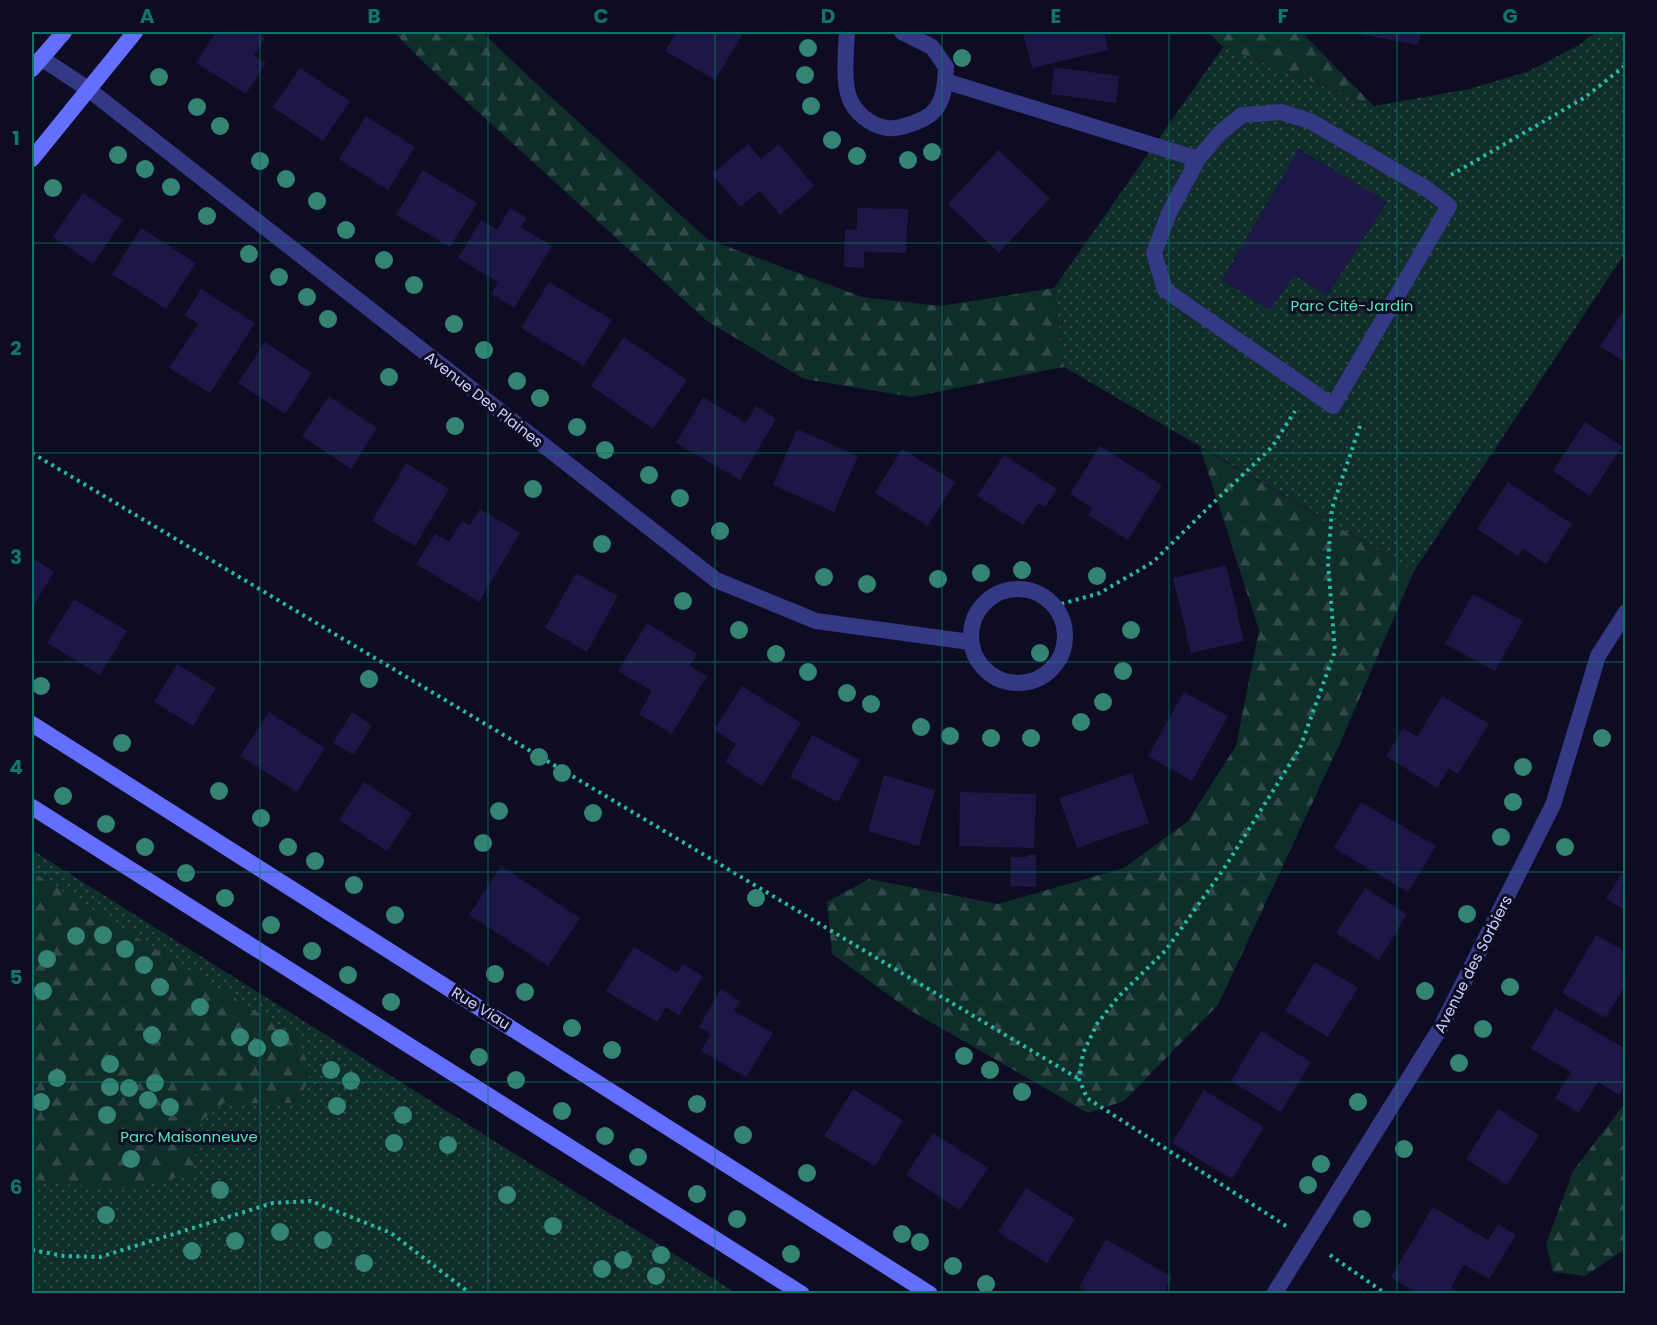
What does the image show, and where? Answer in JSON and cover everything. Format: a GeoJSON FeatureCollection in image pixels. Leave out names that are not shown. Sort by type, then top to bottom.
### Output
{"type":"FeatureCollection","features":[{"type":"Feature","properties":{"kind":"main road"},"geometry":{"type":"LineString","coordinates":[[36,64],[64,32]]}},
{"type":"Feature","properties":{"kind":"main road"},"geometry":{"type":"LineString","coordinates":[[32,159],[135,32]]}},
{"type":"Feature","properties":{"kind":"main road","name":"Rue Viau"},"geometry":{"type":"LineString","coordinates":[[32,724],[930,1293]]}},
{"type":"Feature","properties":{"kind":"main road"},"geometry":{"type":"LineString","coordinates":[[32,807],[802,1293]]}},
{"type":"Feature","properties":{"kind":"street"},"geometry":{"type":"LineString","coordinates":[[846,32],[846,74],[849,97],[862,117],[887,129],[910,125],[931,114],[944,94],[946,67],[932,47],[902,32]]}},
{"type":"Feature","properties":{"kind":"street","name":"Avenue Des Plaines"},"geometry":{"type":"LineString","coordinates":[[36,64],[88,89],[716,580],[816,621],[970,642]]}},
{"type":"Feature","properties":{"kind":"street"},"geometry":{"type":"LineString","coordinates":[[945,81],[1198,159]]}},
{"type":"Feature","properties":{"kind":"street"},"geometry":{"type":"LineString","coordinates":[[1281,112],[1310,121],[1427,189],[1449,206],[1333,406],[1308,391],[1165,290],[1154,253],[1169,213],[1198,159],[1220,133],[1242,115],[1281,112]]}},
{"type":"Feature","properties":{"kind":"street"},"geometry":{"type":"LineString","coordinates":[[1014,589],[1029,590],[1043,596],[1054,606],[1062,620],[1065,635],[1063,650],[1055,665],[1044,676],[1029,682],[1013,683],[998,679],[984,670],[975,657],[970,642],[971,626],[986,600],[1014,589]]}},
{"type":"Feature","properties":{"kind":"street","name":"Avenue des Sorbiers"},"geometry":{"type":"LineString","coordinates":[[1274,1293],[1442,1027],[1553,805],[1598,656],[1626,612]]}},
{"type":"Feature","properties":{"kind":"path"},"geometry":{"type":"LineString","coordinates":[[1427,189],[1584,98],[1626,65]]}},
{"type":"Feature","properties":{"kind":"path"},"geometry":{"type":"LineString","coordinates":[[1054,606],[1100,593],[1153,562],[1272,447],[1308,391]]}},
{"type":"Feature","properties":{"kind":"path"},"geometry":{"type":"LineString","coordinates":[[1078,1079],[1083,1053],[1097,1024],[1118,997],[1166,950],[1225,867],[1300,748],[1335,651],[1328,563],[1332,508],[1361,423]]}},
{"type":"Feature","properties":{"kind":"path"},"geometry":{"type":"LineString","coordinates":[[32,453],[1078,1079],[1087,1098],[1386,1293]]}},
{"type":"Feature","properties":{"kind":"path"},"geometry":{"type":"LineString","coordinates":[[32,1250],[64,1256],[100,1257],[273,1203],[311,1201],[391,1233],[471,1293]]}},
{"type":"Feature","properties":{"kind":"green space"},"geometry":{"type":"Polygon","coordinates":[[[394,32],[482,32],[707,239],[862,297],[940,306],[1054,288],[1064,367],[912,397],[804,379],[707,321],[419,58],[394,32]]]}},
{"type":"Feature","properties":{"kind":"green space"},"geometry":{"type":"Polygon","coordinates":[[[1208,32],[1301,32],[1374,106],[1223,47],[1208,32]]]}},
{"type":"Feature","properties":{"kind":"green space","name":"Parc Cité-Jardin"},"geometry":{"type":"Polygon","coordinates":[[[1597,32],[1625,32],[1625,253],[1414,571],[1064,367],[1054,288],[1223,47],[1374,106],[1469,89],[1527,72],[1579,45],[1597,32]]]}},
{"type":"Feature","properties":{"kind":"green space"},"geometry":{"type":"Polygon","coordinates":[[[1200,447],[1414,571],[1342,739],[1218,1005],[1124,1101],[1088,1113],[908,1009],[832,954],[827,902],[869,879],[998,904],[1124,868],[1187,822],[1236,746],[1259,630],[1200,447]]]}},
{"type":"Feature","properties":{"kind":"green space","name":"Parc Maisonneuve"},"geometry":{"type":"Polygon","coordinates":[[[32,850],[736,1293],[32,1293],[32,850]]]}},
{"type":"Feature","properties":{"kind":"green space"},"geometry":{"type":"Polygon","coordinates":[[[32,872],[297,1037],[311,1072],[298,1103],[224,1103],[201,1121],[192,1173],[132,1189],[37,1182],[32,1179],[32,872]]]}},
{"type":"Feature","properties":{"kind":"green space"},"geometry":{"type":"Polygon","coordinates":[[[1625,1103],[1625,1249],[1585,1276],[1553,1272],[1546,1244],[1573,1171],[1625,1103]]]}},
{"type":"Feature","properties":{"kind":"building"},"geometry":{"type":"Polygon","coordinates":[[[216,32],[254,32],[265,38],[254,56],[266,63],[246,94],[196,63],[216,32]]]}},
{"type":"Feature","properties":{"kind":"building"},"geometry":{"type":"Polygon","coordinates":[[[677,32],[744,32],[715,80],[665,51],[677,32]]]}},
{"type":"Feature","properties":{"kind":"building"},"geometry":{"type":"Polygon","coordinates":[[[1023,32],[1104,32],[1108,50],[1032,68],[1023,32]]]}},
{"type":"Feature","properties":{"kind":"building"},"geometry":{"type":"Polygon","coordinates":[[[1360,32],[1421,32],[1418,45],[1360,34],[1360,32]]]}},
{"type":"Feature","properties":{"kind":"building"},"geometry":{"type":"Polygon","coordinates":[[[1054,67],[1119,76],[1116,103],[1051,94],[1054,67]]]}},
{"type":"Feature","properties":{"kind":"building"},"geometry":{"type":"Polygon","coordinates":[[[300,68],[350,101],[323,141],[273,107],[300,68]]]}},
{"type":"Feature","properties":{"kind":"building"},"geometry":{"type":"Polygon","coordinates":[[[366,116],[415,147],[388,190],[339,159],[366,116]]]}},
{"type":"Feature","properties":{"kind":"building"},"geometry":{"type":"Polygon","coordinates":[[[748,144],[761,159],[779,144],[814,186],[780,215],[760,191],[740,207],[712,174],[748,144]]]}},
{"type":"Feature","properties":{"kind":"building"},"geometry":{"type":"Polygon","coordinates":[[[1299,149],[1387,202],[1327,295],[1294,275],[1270,310],[1222,280],[1299,149]]]}},
{"type":"Feature","properties":{"kind":"building"},"geometry":{"type":"Polygon","coordinates":[[[998,150],[1050,198],[999,253],[948,204],[998,150]]]}},
{"type":"Feature","properties":{"kind":"building"},"geometry":{"type":"Polygon","coordinates":[[[423,170],[477,203],[450,247],[396,215],[423,170]]]}},
{"type":"Feature","properties":{"kind":"building"},"geometry":{"type":"Polygon","coordinates":[[[83,193],[123,220],[93,264],[53,237],[83,193]]]}},
{"type":"Feature","properties":{"kind":"building"},"geometry":{"type":"Polygon","coordinates":[[[510,208],[527,218],[521,227],[552,246],[514,308],[491,294],[498,282],[458,258],[481,220],[497,230],[510,208]]]}},
{"type":"Feature","properties":{"kind":"building"},"geometry":{"type":"Polygon","coordinates":[[[857,208],[908,209],[906,253],[864,252],[864,268],[844,267],[845,229],[857,230],[857,208]]]}},
{"type":"Feature","properties":{"kind":"building"},"geometry":{"type":"Polygon","coordinates":[[[141,228],[196,263],[166,309],[112,274],[141,228]]]}},
{"type":"Feature","properties":{"kind":"building"},"geometry":{"type":"Polygon","coordinates":[[[549,282],[612,320],[584,366],[521,328],[549,282]]]}},
{"type":"Feature","properties":{"kind":"building"},"geometry":{"type":"Polygon","coordinates":[[[201,289],[255,323],[210,393],[169,368],[198,324],[185,315],[201,289]]]}},
{"type":"Feature","properties":{"kind":"building"},"geometry":{"type":"Polygon","coordinates":[[[1626,307],[1626,363],[1600,346],[1626,307]]]}},
{"type":"Feature","properties":{"kind":"building"},"geometry":{"type":"Polygon","coordinates":[[[624,337],[687,380],[653,429],[591,386],[624,337]]]}},
{"type":"Feature","properties":{"kind":"building"},"geometry":{"type":"Polygon","coordinates":[[[265,342],[312,373],[285,414],[238,383],[265,342]]]}},
{"type":"Feature","properties":{"kind":"building"},"geometry":{"type":"Polygon","coordinates":[[[329,396],[377,428],[351,469],[302,436],[329,396]]]}},
{"type":"Feature","properties":{"kind":"building"},"geometry":{"type":"Polygon","coordinates":[[[703,397],[746,423],[756,406],[776,419],[740,480],[676,443],[703,397]]]}},
{"type":"Feature","properties":{"kind":"building"},"geometry":{"type":"Polygon","coordinates":[[[1585,422],[1622,446],[1590,496],[1553,471],[1585,422]]]}},
{"type":"Feature","properties":{"kind":"building"},"geometry":{"type":"Polygon","coordinates":[[[797,429],[858,456],[834,512],[773,485],[797,429]]]}},
{"type":"Feature","properties":{"kind":"building"},"geometry":{"type":"Polygon","coordinates":[[[1100,446],[1162,485],[1128,540],[1088,515],[1092,508],[1070,494],[1100,446]]]}},
{"type":"Feature","properties":{"kind":"building"},"geometry":{"type":"Polygon","coordinates":[[[902,449],[955,482],[928,526],[875,493],[902,449]]]}},
{"type":"Feature","properties":{"kind":"building"},"geometry":{"type":"Polygon","coordinates":[[[1004,455],[1057,489],[1045,507],[1038,503],[1023,525],[977,496],[1004,455]]]}},
{"type":"Feature","properties":{"kind":"building"},"geometry":{"type":"Polygon","coordinates":[[[406,463],[449,489],[415,546],[372,521],[406,463]]]}},
{"type":"Feature","properties":{"kind":"building"},"geometry":{"type":"Polygon","coordinates":[[[1508,482],[1572,524],[1546,564],[1523,549],[1518,556],[1477,529],[1508,482]]]}},
{"type":"Feature","properties":{"kind":"building"},"geometry":{"type":"Polygon","coordinates":[[[480,509],[520,533],[479,602],[416,564],[435,534],[449,542],[462,521],[470,525],[480,509]]]}},
{"type":"Feature","properties":{"kind":"building"},"geometry":{"type":"Polygon","coordinates":[[[32,557],[54,572],[32,608],[32,557]]]}},
{"type":"Feature","properties":{"kind":"building"},"geometry":{"type":"Polygon","coordinates":[[[1226,565],[1244,641],[1191,653],[1173,578],[1226,565]]]}},
{"type":"Feature","properties":{"kind":"building"},"geometry":{"type":"Polygon","coordinates":[[[576,573],[618,596],[587,652],[545,628],[576,573]]]}},
{"type":"Feature","properties":{"kind":"building"},"geometry":{"type":"Polygon","coordinates":[[[1473,594],[1523,621],[1495,671],[1445,644],[1473,594]]]}},
{"type":"Feature","properties":{"kind":"building"},"geometry":{"type":"Polygon","coordinates":[[[74,599],[127,631],[100,675],[47,643],[74,599]]]}},
{"type":"Feature","properties":{"kind":"building"},"geometry":{"type":"Polygon","coordinates":[[[647,623],[697,654],[690,666],[707,676],[672,734],[639,714],[652,691],[618,671],[647,623]]]}},
{"type":"Feature","properties":{"kind":"building"},"geometry":{"type":"Polygon","coordinates":[[[177,664],[216,688],[193,726],[154,702],[177,664]]]}},
{"type":"Feature","properties":{"kind":"building"},"geometry":{"type":"Polygon","coordinates":[[[742,686],[801,723],[762,786],[725,762],[736,744],[714,730],[742,686]]]}},
{"type":"Feature","properties":{"kind":"building"},"geometry":{"type":"Polygon","coordinates":[[[1184,692],[1228,716],[1192,781],[1148,756],[1184,692]]]}},
{"type":"Feature","properties":{"kind":"building"},"geometry":{"type":"Polygon","coordinates":[[[1442,696],[1489,724],[1458,774],[1449,768],[1437,788],[1386,756],[1403,728],[1417,737],[1442,696]]]}},
{"type":"Feature","properties":{"kind":"building"},"geometry":{"type":"Polygon","coordinates":[[[269,712],[325,748],[297,792],[240,756],[269,712]]]}},
{"type":"Feature","properties":{"kind":"building"},"geometry":{"type":"Polygon","coordinates":[[[352,712],[372,725],[354,755],[333,743],[352,712]]]}},
{"type":"Feature","properties":{"kind":"building"},"geometry":{"type":"Polygon","coordinates":[[[812,735],[860,760],[838,802],[790,777],[812,735]]]}},
{"type":"Feature","properties":{"kind":"building"},"geometry":{"type":"Polygon","coordinates":[[[1132,773],[1149,823],[1077,848],[1059,798],[1132,773]]]}},
{"type":"Feature","properties":{"kind":"building"},"geometry":{"type":"Polygon","coordinates":[[[884,775],[935,790],[919,846],[868,831],[884,775]]]}},
{"type":"Feature","properties":{"kind":"building"},"geometry":{"type":"Polygon","coordinates":[[[364,782],[412,813],[387,851],[339,820],[364,782]]]}},
{"type":"Feature","properties":{"kind":"building"},"geometry":{"type":"Polygon","coordinates":[[[960,792],[1036,794],[1034,848],[959,846],[960,792]]]}},
{"type":"Feature","properties":{"kind":"building"},"geometry":{"type":"Polygon","coordinates":[[[1361,802],[1436,846],[1408,892],[1334,848],[1361,802]]]}},
{"type":"Feature","properties":{"kind":"building"},"geometry":{"type":"Polygon","coordinates":[[[1027,855],[1036,855],[1036,887],[1010,886],[1011,857],[1027,857],[1027,855]]]}},
{"type":"Feature","properties":{"kind":"building"},"geometry":{"type":"Polygon","coordinates":[[[501,866],[580,918],[548,966],[469,915],[501,866]]]}},
{"type":"Feature","properties":{"kind":"building"},"geometry":{"type":"Polygon","coordinates":[[[1626,866],[1626,911],[1606,899],[1626,866]]]}},
{"type":"Feature","properties":{"kind":"building"},"geometry":{"type":"Polygon","coordinates":[[[1365,888],[1407,914],[1379,960],[1336,933],[1365,888]]]}},
{"type":"Feature","properties":{"kind":"building"},"geometry":{"type":"Polygon","coordinates":[[[1596,935],[1626,952],[1626,984],[1606,1018],[1562,993],[1596,935]]]}},
{"type":"Feature","properties":{"kind":"building"},"geometry":{"type":"Polygon","coordinates":[[[634,947],[677,973],[683,964],[703,976],[679,1015],[666,1007],[657,1022],[606,991],[634,947]]]}},
{"type":"Feature","properties":{"kind":"building"},"geometry":{"type":"Polygon","coordinates":[[[1315,962],[1358,988],[1328,1037],[1285,1011],[1315,962]]]}},
{"type":"Feature","properties":{"kind":"building"},"geometry":{"type":"Polygon","coordinates":[[[721,989],[740,1001],[734,1011],[773,1033],[746,1077],[701,1051],[711,1034],[699,1027],[721,989]]]}},
{"type":"Feature","properties":{"kind":"building"},"geometry":{"type":"Polygon","coordinates":[[[1555,1008],[1626,1049],[1626,1084],[1619,1095],[1598,1082],[1579,1113],[1555,1098],[1571,1072],[1531,1049],[1555,1008]]]}},
{"type":"Feature","properties":{"kind":"building"},"geometry":{"type":"Polygon","coordinates":[[[1261,1031],[1311,1062],[1281,1112],[1231,1081],[1261,1031]]]}},
{"type":"Feature","properties":{"kind":"building"},"geometry":{"type":"Polygon","coordinates":[[[853,1089],[903,1120],[875,1166],[824,1136],[853,1089]]]}},
{"type":"Feature","properties":{"kind":"building"},"geometry":{"type":"Polygon","coordinates":[[[1204,1090],[1264,1127],[1232,1179],[1172,1143],[1204,1090]]]}},
{"type":"Feature","properties":{"kind":"building"},"geometry":{"type":"Polygon","coordinates":[[[1498,1109],[1539,1135],[1507,1185],[1466,1159],[1498,1109]]]}},
{"type":"Feature","properties":{"kind":"building"},"geometry":{"type":"Polygon","coordinates":[[[933,1133],[988,1168],[960,1210],[906,1175],[933,1133]]]}},
{"type":"Feature","properties":{"kind":"building"},"geometry":{"type":"Polygon","coordinates":[[[1026,1188],[1075,1219],[1047,1263],[998,1232],[1026,1188]]]}},
{"type":"Feature","properties":{"kind":"building"},"geometry":{"type":"Polygon","coordinates":[[[1433,1207],[1488,1240],[1498,1224],[1516,1235],[1489,1279],[1464,1265],[1451,1287],[1462,1294],[1419,1294],[1391,1277],[1433,1207]]]}},
{"type":"Feature","properties":{"kind":"building"},"geometry":{"type":"Polygon","coordinates":[[[1106,1239],[1172,1277],[1163,1294],[1091,1294],[1079,1287],[1106,1239]]]}}]}
